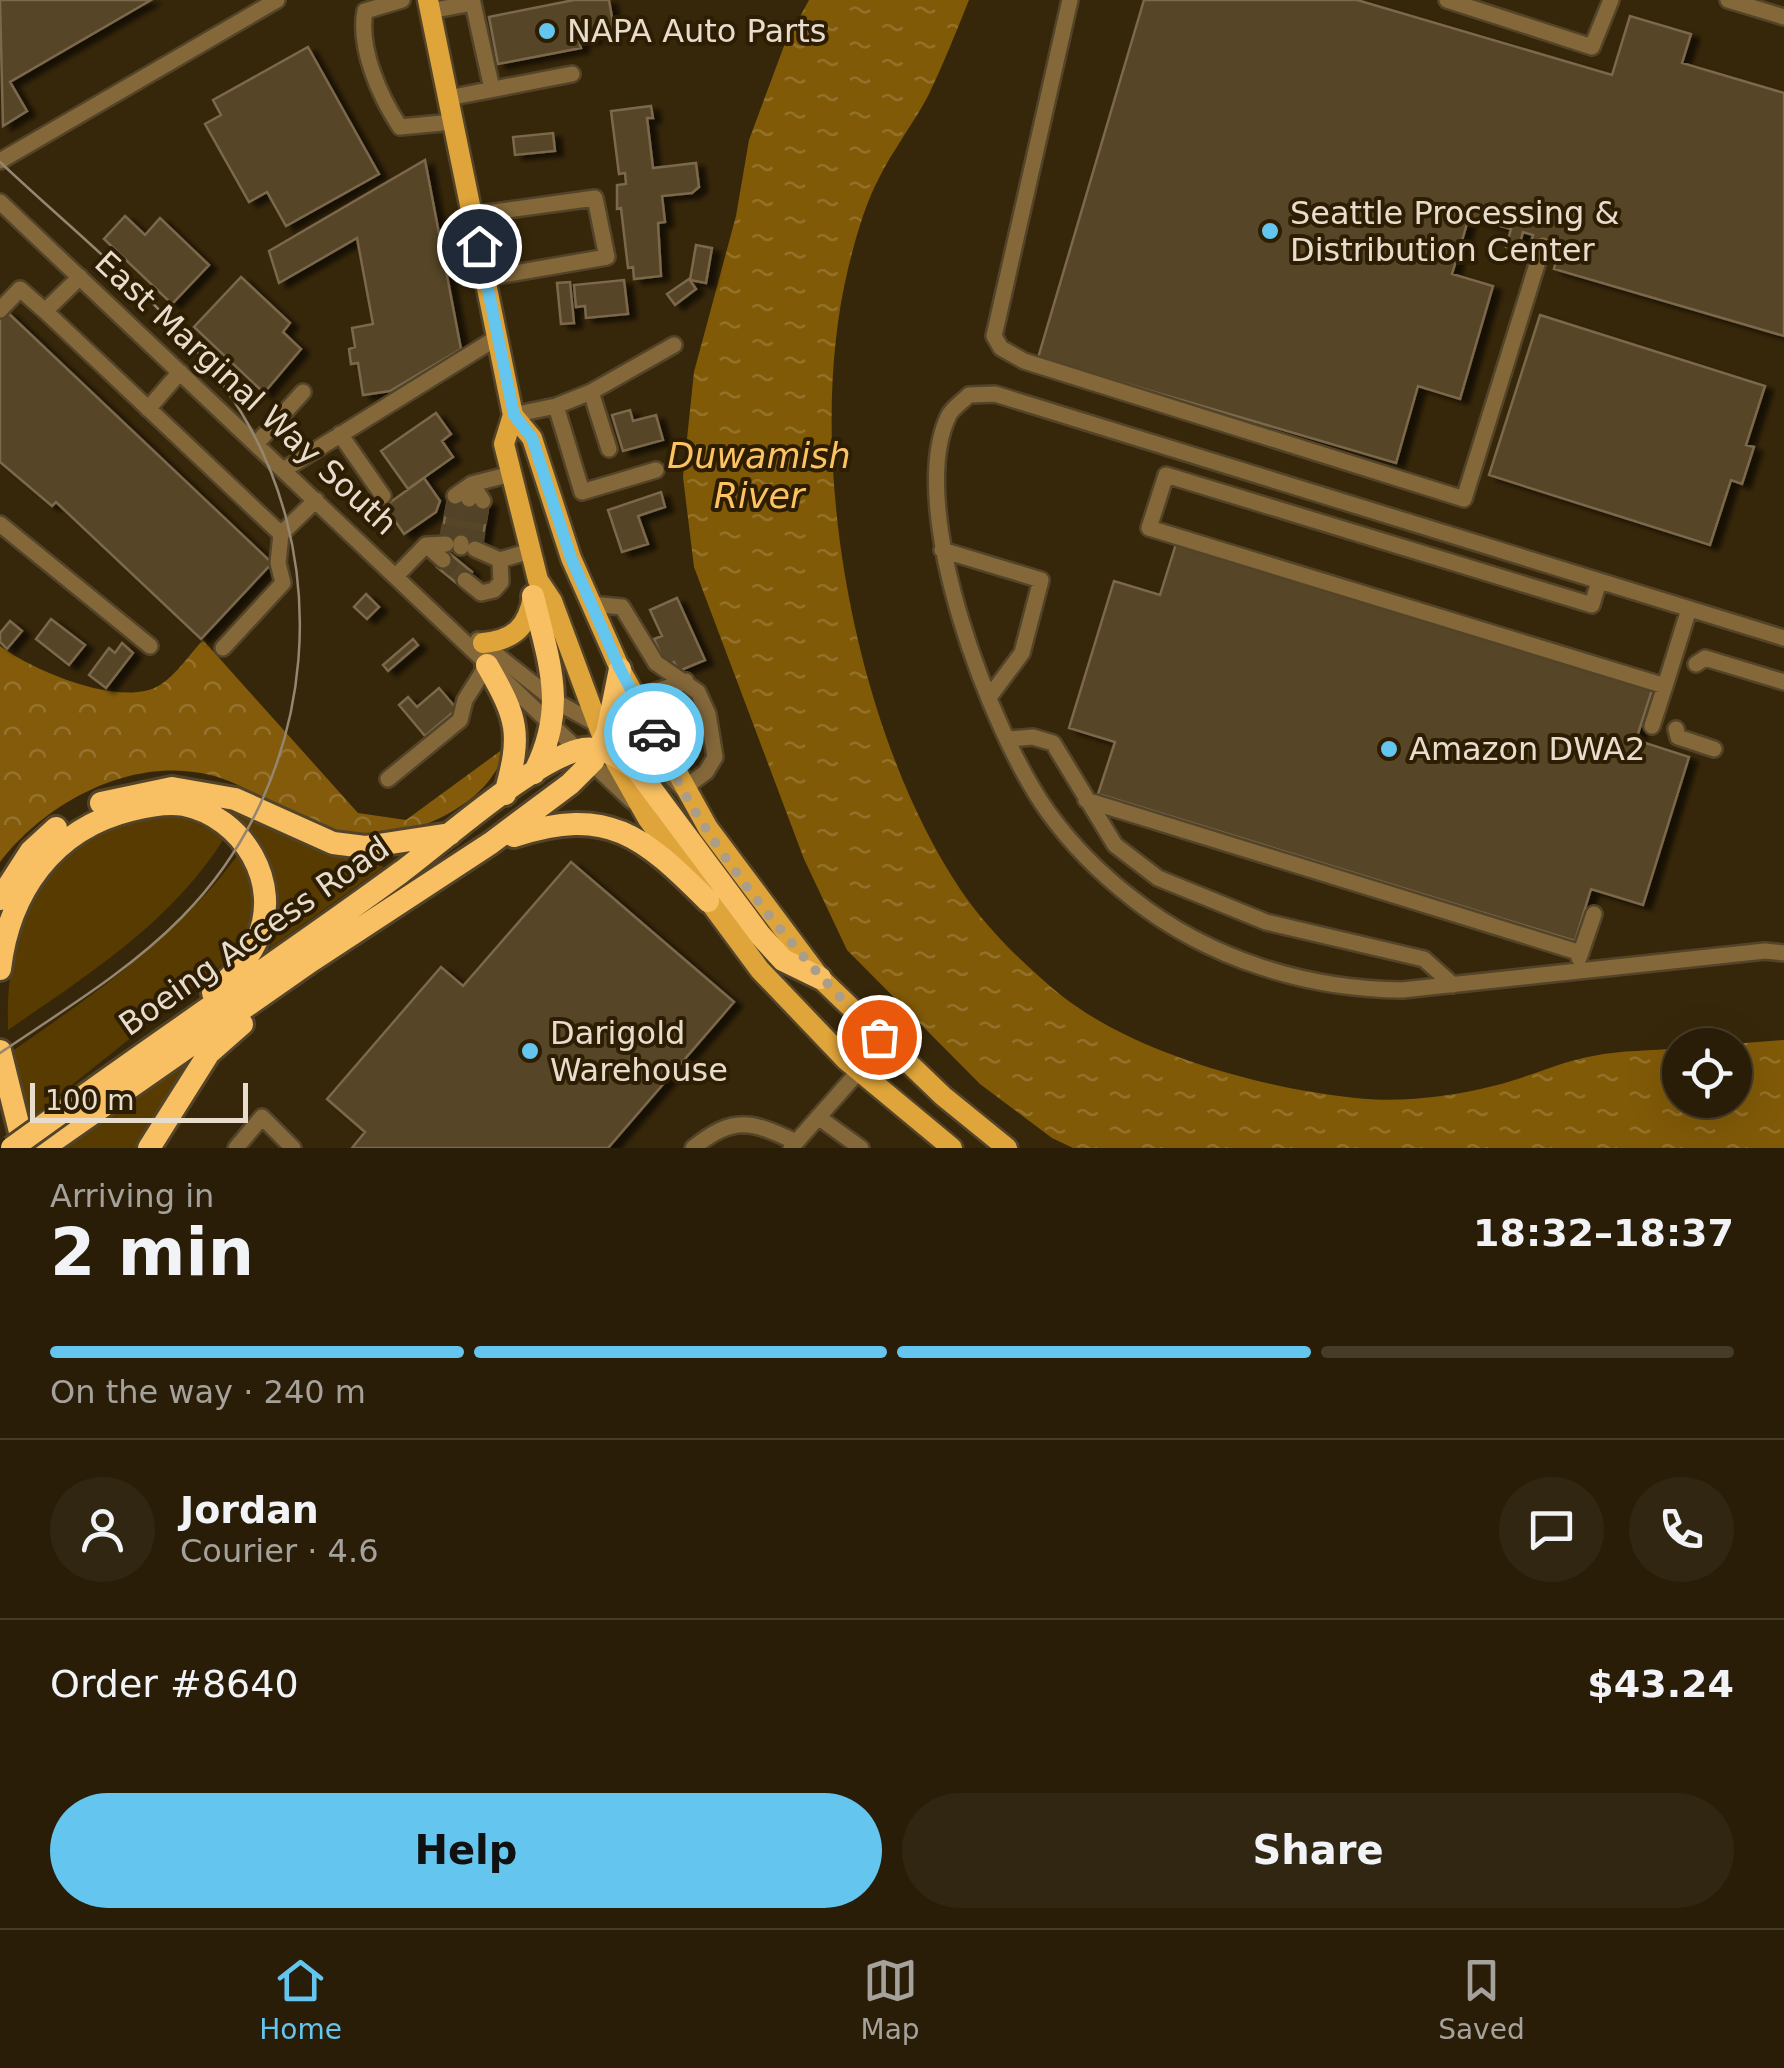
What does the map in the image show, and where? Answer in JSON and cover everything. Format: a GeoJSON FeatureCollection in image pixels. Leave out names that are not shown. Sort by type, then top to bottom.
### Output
{"type":"FeatureCollection","features":[{"type":"Feature","properties":{"kind":"highway"},"geometry":{"type":"LineString","coordinates":[[532,776],[554,725],[555,701],[535,588]]}},
{"type":"Feature","properties":{"kind":"highway"},"geometry":{"type":"LineString","coordinates":[[485,654],[512,710],[518,734],[506,794]]}},
{"type":"Feature","properties":{"kind":"highway"},"geometry":{"type":"LineString","coordinates":[[492,843],[570,784],[599,743],[620,669]]}},
{"type":"Feature","properties":{"kind":"highway"},"geometry":{"type":"LineString","coordinates":[[599,743],[645,779],[783,960],[820,978]]}},
{"type":"Feature","properties":{"kind":"highway","name":"Boeing Access Road"},"geometry":{"type":"LineString","coordinates":[[43,1148],[65,1121],[138,1057],[264,972],[532,776],[599,743]]}},
{"type":"Feature","properties":{"kind":"highway"},"geometry":{"type":"LineString","coordinates":[[0,899],[30,851],[49,834],[86,810],[133,793],[172,788],[235,798],[312,836],[350,846],[454,833]]}},
{"type":"Feature","properties":{"kind":"highway"},"geometry":{"type":"LineString","coordinates":[[0,970],[16,904],[52,851],[82,828],[150,805],[181,805],[226,823],[241,837],[261,875],[264,908],[257,940],[230,978],[138,1057]]}},
{"type":"Feature","properties":{"kind":"highway"},"geometry":{"type":"LineString","coordinates":[[492,843],[549,824],[607,826],[638,838],[663,856],[708,901]]}},
{"type":"Feature","properties":{"kind":"highway","name":"Boeing Access Road"},"geometry":{"type":"LineString","coordinates":[[12,1148],[65,1121],[492,843]]}},
{"type":"Feature","properties":{"kind":"highway"},"geometry":{"type":"LineString","coordinates":[[149,1148],[209,1053],[311,961]]}},
{"type":"Feature","properties":{"kind":"highway"},"geometry":{"type":"LineString","coordinates":[[0,1050],[24,1148]]}},
{"type":"Feature","properties":{"kind":"highway"},"geometry":{"type":"LineString","coordinates":[[0,1140],[3,1148]]}},
{"type":"Feature","properties":{"kind":"main road"},"geometry":{"type":"LineString","coordinates":[[429,6],[514,415],[532,438],[590,604],[634,698],[682,789],[820,978],[943,1096],[1007,1148]]}},
{"type":"Feature","properties":{"kind":"main road"},"geometry":{"type":"LineString","coordinates":[[485,654],[519,632],[527,620],[535,588],[504,444],[514,415]]}},
{"type":"Feature","properties":{"kind":"main road"},"geometry":{"type":"LineString","coordinates":[[535,588],[552,601],[599,743],[708,901],[760,970],[858,1071],[952,1148]]}},
{"type":"Feature","properties":{"kind":"street"},"geometry":{"type":"LineString","coordinates":[[0,161],[277,0]]}},
{"type":"Feature","properties":{"kind":"street"},"geometry":{"type":"LineString","coordinates":[[402,0],[366,12],[362,26],[382,100],[400,126],[453,122]]}},
{"type":"Feature","properties":{"kind":"street"},"geometry":{"type":"LineString","coordinates":[[1070,0],[994,336],[1001,348],[1024,361],[1464,499],[1543,245]]}},
{"type":"Feature","properties":{"kind":"street"},"geometry":{"type":"LineString","coordinates":[[1447,0],[1592,47],[1611,0]]}},
{"type":"Feature","properties":{"kind":"street"},"geometry":{"type":"LineString","coordinates":[[1728,0],[1784,17]]}},
{"type":"Feature","properties":{"kind":"street"},"geometry":{"type":"LineString","coordinates":[[429,6],[480,1],[492,90]]}},
{"type":"Feature","properties":{"kind":"street"},"geometry":{"type":"LineString","coordinates":[[448,98],[572,74]]}},
{"type":"Feature","properties":{"kind":"street"},"geometry":{"type":"LineString","coordinates":[[472,215],[595,198],[607,257],[485,278]]}},
{"type":"Feature","properties":{"kind":"street","name":"East Marginal Way South"},"geometry":{"type":"LineString","coordinates":[[0,202],[396,576],[485,654]]}},
{"type":"Feature","properties":{"kind":"street"},"geometry":{"type":"LineString","coordinates":[[45,311],[80,277]]}},
{"type":"Feature","properties":{"kind":"street"},"geometry":{"type":"LineString","coordinates":[[0,310],[20,289],[282,534]]}},
{"type":"Feature","properties":{"kind":"street"},"geometry":{"type":"LineString","coordinates":[[284,469],[498,338]]}},
{"type":"Feature","properties":{"kind":"street"},"geometry":{"type":"LineString","coordinates":[[514,415],[556,406],[591,392],[674,345]]}},
{"type":"Feature","properties":{"kind":"street"},"geometry":{"type":"LineString","coordinates":[[148,409],[180,372]]}},
{"type":"Feature","properties":{"kind":"street"},"geometry":{"type":"LineString","coordinates":[[258,442],[303,392]]}},
{"type":"Feature","properties":{"kind":"street"},"geometry":{"type":"LineString","coordinates":[[591,392],[609,449]]}},
{"type":"Feature","properties":{"kind":"street"},"geometry":{"type":"LineString","coordinates":[[1784,638],[995,394],[968,395],[948,414],[936,492],[942,550],[954,604],[990,696],[1045,808],[1066,836],[1133,899],[1169,924],[1250,964],[1300,980],[1357,990],[1453,985],[1764,950],[1784,953]]}},
{"type":"Feature","properties":{"kind":"street"},"geometry":{"type":"LineString","coordinates":[[556,406],[582,492],[656,470]]}},
{"type":"Feature","properties":{"kind":"street"},"geometry":{"type":"LineString","coordinates":[[340,434],[383,496]]}},
{"type":"Feature","properties":{"kind":"street"},"geometry":{"type":"LineString","coordinates":[[470,495],[511,474]]}},
{"type":"Feature","properties":{"kind":"street"},"geometry":{"type":"LineString","coordinates":[[1599,581],[1592,605],[1166,475],[1150,528],[1665,686]]}},
{"type":"Feature","properties":{"kind":"street"},"geometry":{"type":"LineString","coordinates":[[223,648],[283,584],[278,563],[282,534],[316,500]]}},
{"type":"Feature","properties":{"kind":"street"},"geometry":{"type":"LineString","coordinates":[[0,524],[150,646]]}},
{"type":"Feature","properties":{"kind":"street"},"geometry":{"type":"LineString","coordinates":[[396,576],[426,545],[458,547],[500,560],[530,552]]}},
{"type":"Feature","properties":{"kind":"street"},"geometry":{"type":"LineString","coordinates":[[942,550],[1041,580],[1022,653],[990,696]]}},
{"type":"Feature","properties":{"kind":"street"},"geometry":{"type":"LineString","coordinates":[[465,580],[481,593],[494,590],[501,582],[500,560]]}},
{"type":"Feature","properties":{"kind":"street"},"geometry":{"type":"LineString","coordinates":[[485,654],[554,725],[599,743],[646,751],[682,789],[706,772],[715,757],[708,714],[698,692],[651,656],[622,607],[590,604]]}},
{"type":"Feature","properties":{"kind":"street"},"geometry":{"type":"LineString","coordinates":[[1652,726],[1689,609]]}},
{"type":"Feature","properties":{"kind":"street"},"geometry":{"type":"LineString","coordinates":[[485,654],[555,701],[599,743]]}},
{"type":"Feature","properties":{"kind":"street"},"geometry":{"type":"LineString","coordinates":[[388,779],[460,720],[485,654]]}},
{"type":"Feature","properties":{"kind":"street"},"geometry":{"type":"LineString","coordinates":[[620,669],[651,656]]}},
{"type":"Feature","properties":{"kind":"street"},"geometry":{"type":"LineString","coordinates":[[1696,664],[1705,658],[1784,682]]}},
{"type":"Feature","properties":{"kind":"street"},"geometry":{"type":"LineString","coordinates":[[634,698],[686,680]]}},
{"type":"Feature","properties":{"kind":"street"},"geometry":{"type":"LineString","coordinates":[[1676,729],[1678,738],[1714,748]]}},
{"type":"Feature","properties":{"kind":"street"},"geometry":{"type":"LineString","coordinates":[[1010,738],[1033,737],[1053,744],[1065,756],[1086,800],[1115,845],[1158,878],[1266,922],[1424,960],[1453,985]]}},
{"type":"Feature","properties":{"kind":"street"},"geometry":{"type":"LineString","coordinates":[[1086,800],[1581,952]]}},
{"type":"Feature","properties":{"kind":"street"},"geometry":{"type":"LineString","coordinates":[[1575,972],[1594,914]]}},
{"type":"Feature","properties":{"kind":"street"},"geometry":{"type":"LineString","coordinates":[[693,1148],[722,1127],[740,1122],[794,1145],[858,1071]]}},
{"type":"Feature","properties":{"kind":"street"},"geometry":{"type":"LineString","coordinates":[[236,1148],[262,1117],[294,1148]]}},
{"type":"Feature","properties":{"kind":"street"},"geometry":{"type":"LineString","coordinates":[[818,1117],[861,1148]]}},
{"type":"Feature","properties":{"kind":"shaded area"},"geometry":{"type":"Polygon","coordinates":[[[222,808],[305,843],[366,855],[367,861],[384,867],[270,948],[277,908],[272,869],[253,835],[222,808]]]}},
{"type":"Feature","properties":{"kind":"shaded area"},"geometry":{"type":"Polygon","coordinates":[[[151,816],[180,816],[225,837],[204,867],[154,921],[98,967],[8,1030],[14,954],[36,892],[56,867],[81,846],[112,829],[151,816]]]}},
{"type":"Feature","properties":{"kind":"shaded area"},"geometry":{"type":"Polygon","coordinates":[[[240,852],[253,888],[250,924],[242,949],[28,1120],[11,1052],[105,985],[163,937],[216,883],[240,852]]]}},
{"type":"Feature","properties":{"kind":"shaded area"},"geometry":{"type":"Polygon","coordinates":[[[202,1046],[135,1148],[65,1148],[202,1046]]]}},
{"type":"Feature","properties":{"kind":"green space"},"geometry":{"type":"Polygon","coordinates":[[[203,640],[358,813],[406,820],[503,749],[506,752],[488,782],[465,803],[425,824],[386,833],[348,832],[309,822],[237,784],[197,772],[133,775],[102,785],[45,817],[0,862],[0,646],[33,666],[78,684],[123,692],[160,685],[203,640]]]}},
{"type":"Feature","properties":{"kind":"water","name":"Duwamish River"},"geometry":{"type":"Polygon","coordinates":[[[809,0],[969,0],[928,96],[874,188],[861,222],[848,269],[836,343],[832,422],[836,505],[847,589],[866,672],[891,751],[923,824],[960,889],[982,918],[1062,996],[1126,1035],[1201,1065],[1319,1093],[1389,1100],[1442,1096],[1506,1083],[1593,1056],[1662,1049],[1662,1118],[1752,1118],[1752,1042],[1784,1040],[1784,1148],[1073,1148],[1052,1138],[980,1084],[847,950],[804,859],[694,567],[683,477],[694,372],[736,216],[749,140],[784,46],[809,0]]]}},
{"type":"Feature","properties":{"kind":"building"},"geometry":{"type":"Polygon","coordinates":[[[0,0],[151,0],[10,82],[27,111],[3,126],[0,0]]]}},
{"type":"Feature","properties":{"kind":"building","name":"NAPA Auto Parts"},"geometry":{"type":"Polygon","coordinates":[[[574,0],[609,0],[614,29],[593,33],[594,39],[579,41],[581,48],[498,64],[489,17],[574,0]]]}},
{"type":"Feature","properties":{"kind":"building","name":"Seattle Processing & Distribution Center"},"geometry":{"type":"Polygon","coordinates":[[[1144,0],[1357,0],[1612,75],[1630,16],[1691,34],[1682,63],[1784,93],[1784,336],[1554,269],[1560,246],[1542,241],[1537,256],[1528,253],[1533,235],[1523,232],[1518,251],[1506,247],[1511,229],[1469,217],[1452,274],[1493,286],[1460,399],[1418,386],[1396,463],[1038,358],[1144,0]]]}},
{"type":"Feature","properties":{"kind":"building"},"geometry":{"type":"Polygon","coordinates":[[[308,47],[379,174],[286,226],[267,192],[249,202],[205,124],[221,115],[213,100],[308,47]]]}},
{"type":"Feature","properties":{"kind":"building"},"geometry":{"type":"Polygon","coordinates":[[[651,106],[653,118],[647,118],[653,168],[696,163],[699,187],[692,193],[662,196],[665,222],[658,223],[661,276],[634,279],[633,267],[628,268],[621,208],[617,209],[617,185],[626,184],[625,173],[619,174],[611,111],[651,106]]]}},
{"type":"Feature","properties":{"kind":"building"},"geometry":{"type":"Polygon","coordinates":[[[553,133],[555,151],[515,155],[513,137],[553,133]]]}},
{"type":"Feature","properties":{"kind":"building"},"geometry":{"type":"Polygon","coordinates":[[[425,160],[461,349],[390,391],[363,395],[358,363],[351,364],[349,349],[355,347],[352,328],[373,324],[357,238],[279,283],[269,251],[425,160]]]}},
{"type":"Feature","properties":{"kind":"building"},"geometry":{"type":"Polygon","coordinates":[[[125,216],[145,235],[160,218],[209,265],[172,304],[104,239],[125,216]]]}},
{"type":"Feature","properties":{"kind":"building"},"geometry":{"type":"Polygon","coordinates":[[[696,245],[712,248],[706,283],[690,280],[696,245]]]}},
{"type":"Feature","properties":{"kind":"building"},"geometry":{"type":"Polygon","coordinates":[[[241,277],[290,323],[283,332],[301,349],[264,393],[194,327],[241,277]]]}},
{"type":"Feature","properties":{"kind":"building"},"geometry":{"type":"Polygon","coordinates":[[[689,279],[696,289],[675,305],[667,294],[689,279]]]}},
{"type":"Feature","properties":{"kind":"building"},"geometry":{"type":"Polygon","coordinates":[[[624,280],[628,314],[586,318],[585,306],[576,307],[574,285],[624,280]]]}},
{"type":"Feature","properties":{"kind":"building"},"geometry":{"type":"Polygon","coordinates":[[[570,282],[574,323],[561,324],[557,283],[570,282]]]}},
{"type":"Feature","properties":{"kind":"building"},"geometry":{"type":"Polygon","coordinates":[[[6,311],[272,563],[201,639],[56,502],[52,506],[0,462],[0,318],[6,311]]]}},
{"type":"Feature","properties":{"kind":"building"},"geometry":{"type":"Polygon","coordinates":[[[1540,315],[1765,386],[1746,445],[1754,447],[1742,484],[1731,480],[1710,545],[1489,475],[1540,315]]]}},
{"type":"Feature","properties":{"kind":"building"},"geometry":{"type":"Polygon","coordinates":[[[630,410],[633,421],[656,415],[663,440],[623,451],[612,415],[630,410]]]}},
{"type":"Feature","properties":{"kind":"building"},"geometry":{"type":"Polygon","coordinates":[[[436,413],[451,434],[442,441],[453,457],[408,489],[381,451],[436,413]]]}},
{"type":"Feature","properties":{"kind":"building"},"geometry":{"type":"Polygon","coordinates":[[[424,478],[440,501],[436,512],[404,534],[385,506],[424,478]]]}},
{"type":"Feature","properties":{"kind":"building"},"geometry":{"type":"Polygon","coordinates":[[[661,492],[665,507],[638,516],[648,544],[622,552],[608,510],[661,492]]]}},
{"type":"Feature","properties":{"kind":"building"},"geometry":{"type":"Polygon","coordinates":[[[449,495],[489,502],[481,547],[441,539],[449,495]]]}},
{"type":"Feature","properties":{"kind":"building","name":"Amazon DWA2"},"geometry":{"type":"Polygon","coordinates":[[[1176,544],[1652,690],[1636,740],[1689,757],[1643,905],[1591,889],[1575,941],[1098,794],[1115,742],[1069,728],[1114,581],[1160,595],[1176,544]]]}},
{"type":"Feature","properties":{"kind":"building"},"geometry":{"type":"Polygon","coordinates":[[[449,553],[472,572],[460,586],[437,567],[449,553]]]}},
{"type":"Feature","properties":{"kind":"building"},"geometry":{"type":"Polygon","coordinates":[[[366,594],[379,607],[367,619],[354,607],[366,594]]]}},
{"type":"Feature","properties":{"kind":"building"},"geometry":{"type":"Polygon","coordinates":[[[677,598],[705,660],[679,671],[674,662],[666,666],[654,639],[662,636],[650,610],[677,598]]]}},
{"type":"Feature","properties":{"kind":"building"},"geometry":{"type":"Polygon","coordinates":[[[51,619],[85,645],[69,665],[36,639],[51,619]]]}},
{"type":"Feature","properties":{"kind":"building"},"geometry":{"type":"Polygon","coordinates":[[[10,621],[22,631],[7,649],[0,642],[0,633],[10,621]]]}},
{"type":"Feature","properties":{"kind":"building"},"geometry":{"type":"Polygon","coordinates":[[[413,639],[418,645],[388,671],[383,665],[413,639]]]}},
{"type":"Feature","properties":{"kind":"building"},"geometry":{"type":"Polygon","coordinates":[[[122,643],[133,653],[106,688],[89,675],[109,648],[115,653],[122,643]]]}},
{"type":"Feature","properties":{"kind":"building"},"geometry":{"type":"Polygon","coordinates":[[[439,688],[457,709],[425,736],[399,705],[408,697],[417,707],[439,688]]]}},
{"type":"Feature","properties":{"kind":"building","name":"Darigold Warehouse"},"geometry":{"type":"Polygon","coordinates":[[[571,862],[734,1002],[608,1148],[352,1148],[365,1132],[327,1099],[441,967],[463,986],[571,862]]]}},
{"type":"Feature","properties":{"kind":"tunnel"},"geometry":{"type":"LineString","coordinates":[[446,540],[455,496]]}},
{"type":"Feature","properties":{"kind":"tunnel"},"geometry":{"type":"LineString","coordinates":[[461,543],[469,499]]}},
{"type":"Feature","properties":{"kind":"tunnel"},"geometry":{"type":"LineString","coordinates":[[476,546],[483,501]]}},
{"type":"Feature","properties":{"kind":"tunnel"},"geometry":{"type":"LineString","coordinates":[[443,560],[465,580]]}},
{"type":"Feature","properties":{"kind":"tram line"},"geometry":{"type":"LineString","coordinates":[[0,162],[147,298],[225,388],[262,451],[286,518],[298,589],[298,660],[287,730],[263,798],[228,861],[162,937],[0,1053]]}},
{"type":"Feature","properties":{"kind":"way so far"},"geometry":{"type":"LineString","coordinates":[[654,733],[682,789],[748,883],[820,978],[879,1037]]}},
{"type":"Feature","properties":{"kind":"place","name":"NAPA Auto Parts"},"geometry":{"type":"Point","coordinates":[547,31]}},
{"type":"Feature","properties":{"kind":"place","name":"Seattle Processing & Distribution Center"},"geometry":{"type":"Point","coordinates":[1270,231]}},
{"type":"Feature","properties":{"kind":"place","name":"Amazon DWA2"},"geometry":{"type":"Point","coordinates":[1389,749]}},
{"type":"Feature","properties":{"kind":"place","name":"Darigold Warehouse"},"geometry":{"type":"Point","coordinates":[530,1051]}},
{"type":"Feature","properties":{"kind":"route"},"geometry":{"type":"LineString","coordinates":[[479,246],[514,415],[532,438],[571,558],[620,669],[654,733]]}}]}
